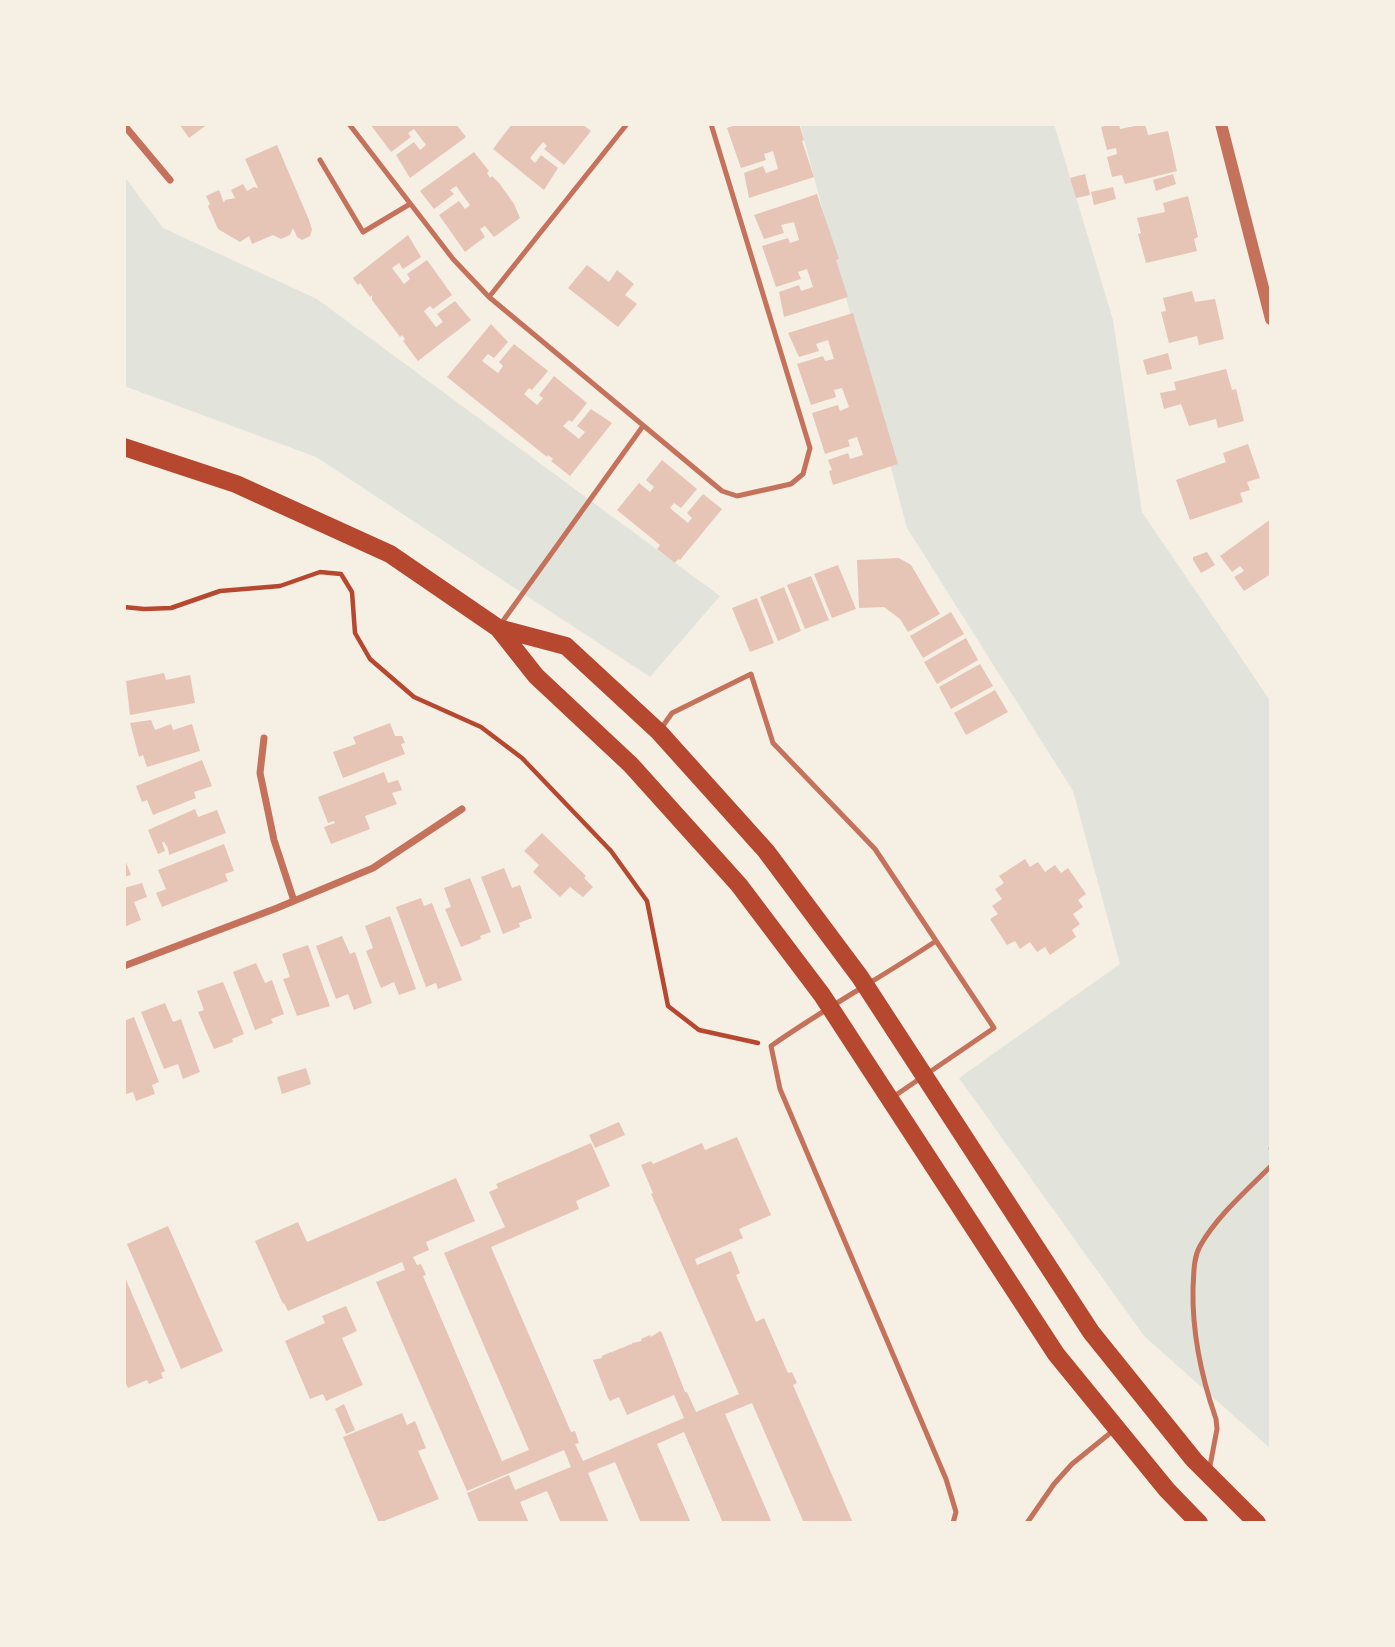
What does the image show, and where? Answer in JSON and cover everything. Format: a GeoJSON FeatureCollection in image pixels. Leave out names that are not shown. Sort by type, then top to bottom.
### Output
{"type":"FeatureCollection","features":[{"type":"Feature","properties":{"kind":"main road"},"geometry":{"type":"LineString","coordinates":[[124,447],[236,484],[390,554],[498,628],[536,676],[631,765],[739,885],[830,1006],[1056,1354],[1167,1490],[1199,1523]]}},
{"type":"Feature","properties":{"kind":"main road"},"geometry":{"type":"LineString","coordinates":[[498,628],[566,646],[659,732],[766,850],[866,986],[1091,1332],[1194,1460],[1257,1523]]}},
{"type":"Feature","properties":{"kind":"street"},"geometry":{"type":"LineString","coordinates":[[1221,124],[1271,319]]}},
{"type":"Feature","properties":{"kind":"street"},"geometry":{"type":"LineString","coordinates":[[124,125],[170,180]]}},
{"type":"Feature","properties":{"kind":"street"},"geometry":{"type":"LineString","coordinates":[[264,738],[260,773],[274,841],[294,901]]}},
{"type":"Feature","properties":{"kind":"street"},"geometry":{"type":"LineString","coordinates":[[124,966],[373,868],[462,809]]}},
{"type":"Feature","properties":{"kind":"lane"},"geometry":{"type":"LineString","coordinates":[[349,124],[453,259],[489,297],[722,492],[737,496],[791,484],[803,474],[810,448],[711,124]]}},
{"type":"Feature","properties":{"kind":"lane"},"geometry":{"type":"LineString","coordinates":[[489,297],[627,124]]}},
{"type":"Feature","properties":{"kind":"lane"},"geometry":{"type":"LineString","coordinates":[[320,160],[363,232],[410,204]]}},
{"type":"Feature","properties":{"kind":"lane"},"geometry":{"type":"LineString","coordinates":[[498,628],[643,426]]}},
{"type":"Feature","properties":{"kind":"lane"},"geometry":{"type":"LineString","coordinates":[[659,732],[672,713],[751,674],[773,743],[875,849],[994,1028],[890,1099]]}},
{"type":"Feature","properties":{"kind":"lane"},"geometry":{"type":"LineString","coordinates":[[936,941],[771,1046],[780,1089],[946,1479],[956,1513],[953,1523]]}},
{"type":"Feature","properties":{"kind":"lane"},"geometry":{"type":"LineString","coordinates":[[1209,1474],[1217,1429],[1198,1357],[1193,1313],[1194,1264],[1199,1247],[1219,1220],[1271,1166]]}},
{"type":"Feature","properties":{"kind":"lane"},"geometry":{"type":"LineString","coordinates":[[1027,1523],[1054,1484],[1072,1464],[1116,1428]]}},
{"type":"Feature","properties":{"kind":"path"},"geometry":{"type":"LineString","coordinates":[[124,607],[171,608],[220,591],[280,586],[320,572],[341,574],[352,592],[355,633],[370,659],[414,697],[481,727],[522,758],[611,850],[647,901],[668,1006],[699,1030],[771,1046]]}},
{"type":"Feature","properties":{"kind":"shaded area"},"geometry":{"type":"Polygon","coordinates":[[[800,124],[1054,124],[1113,320],[1142,512],[1271,702],[1271,1449],[1144,1336],[959,1078],[1120,964],[1073,791],[907,528],[800,124]]]}},
{"type":"Feature","properties":{"kind":"shaded area"},"geometry":{"type":"Polygon","coordinates":[[[124,176],[163,228],[317,299],[720,596],[650,677],[316,457],[124,386],[124,176]]]}},
{"type":"Feature","properties":{"kind":"building"},"geometry":{"type":"Polygon","coordinates":[[[179,124],[208,124],[189,138],[179,124]]]}},
{"type":"Feature","properties":{"kind":"building"},"geometry":{"type":"Polygon","coordinates":[[[370,124],[456,124],[466,137],[410,178],[396,155],[414,142],[420,150],[426,145],[414,129],[408,133],[411,137],[391,152],[370,124]]]}},
{"type":"Feature","properties":{"kind":"building"},"geometry":{"type":"Polygon","coordinates":[[[512,124],[582,124],[591,131],[564,165],[544,149],[547,146],[543,142],[530,158],[535,163],[541,155],[558,168],[544,190],[493,149],[512,124]]]}},
{"type":"Feature","properties":{"kind":"building"},"geometry":{"type":"Polygon","coordinates":[[[738,124],[799,124],[814,177],[749,198],[744,173],[763,166],[766,173],[778,169],[773,151],[764,154],[766,160],[741,168],[727,128],[738,124]]]}},
{"type":"Feature","properties":{"kind":"building"},"geometry":{"type":"Polygon","coordinates":[[[1119,124],[1120,129],[1145,124],[1148,135],[1168,131],[1177,171],[1125,184],[1122,175],[1112,177],[1107,157],[1117,154],[1116,148],[1107,150],[1101,127],[1119,124]]]}},
{"type":"Feature","properties":{"kind":"building"},"geometry":{"type":"Polygon","coordinates":[[[277,145],[309,220],[312,230],[310,236],[302,240],[297,237],[293,228],[290,235],[281,239],[273,235],[252,244],[249,236],[240,242],[218,229],[206,196],[219,190],[224,203],[225,200],[235,198],[231,190],[243,184],[247,191],[258,188],[245,159],[277,145]]]}},
{"type":"Feature","properties":{"kind":"building"},"geometry":{"type":"Polygon","coordinates":[[[474,152],[489,171],[487,173],[490,178],[492,176],[499,183],[514,204],[520,218],[494,237],[485,226],[480,229],[485,237],[465,252],[439,215],[459,201],[465,209],[470,205],[456,186],[450,190],[454,194],[434,209],[420,191],[474,152]]]}},
{"type":"Feature","properties":{"kind":"building"},"geometry":{"type":"Polygon","coordinates":[[[1085,174],[1090,195],[1076,198],[1070,178],[1085,174]]]}},
{"type":"Feature","properties":{"kind":"building"},"geometry":{"type":"Polygon","coordinates":[[[1173,174],[1176,184],[1156,191],[1153,180],[1173,174]]]}},
{"type":"Feature","properties":{"kind":"building"},"geometry":{"type":"Polygon","coordinates":[[[1113,187],[1116,199],[1094,205],[1091,192],[1113,187]]]}},
{"type":"Feature","properties":{"kind":"building"},"geometry":{"type":"Polygon","coordinates":[[[817,194],[839,259],[836,260],[848,297],[784,317],[779,292],[799,285],[801,291],[813,287],[807,269],[798,272],[801,279],[776,287],[762,246],[788,238],[790,243],[799,240],[794,222],[781,225],[784,233],[764,239],[754,215],[817,194]]]}},
{"type":"Feature","properties":{"kind":"building"},"geometry":{"type":"Polygon","coordinates":[[[1188,196],[1198,237],[1194,239],[1197,251],[1146,263],[1138,234],[1141,233],[1137,218],[1165,212],[1163,203],[1188,196]]]}},
{"type":"Feature","properties":{"kind":"building"},"geometry":{"type":"Polygon","coordinates":[[[408,235],[421,257],[403,269],[399,263],[392,268],[404,284],[410,279],[407,274],[427,260],[452,295],[433,309],[430,306],[424,311],[436,327],[443,322],[437,314],[455,301],[471,320],[418,361],[403,341],[405,339],[402,335],[400,337],[372,300],[372,295],[370,297],[353,278],[408,235]]]}},
{"type":"Feature","properties":{"kind":"building"},"geometry":{"type":"Polygon","coordinates":[[[587,265],[609,282],[617,270],[634,284],[625,295],[637,304],[618,327],[568,288],[587,265]]]}},
{"type":"Feature","properties":{"kind":"building"},"geometry":{"type":"Polygon","coordinates":[[[1192,291],[1195,302],[1215,299],[1224,339],[1199,345],[1197,336],[1169,343],[1161,312],[1166,311],[1163,298],[1192,291]]]}},
{"type":"Feature","properties":{"kind":"building"},"geometry":{"type":"Polygon","coordinates":[[[853,313],[898,464],[833,485],[828,460],[848,453],[850,459],[863,455],[857,437],[848,440],[850,446],[825,454],[812,413],[838,405],[840,411],[849,407],[842,388],[834,390],[836,397],[811,405],[797,364],[823,356],[825,361],[834,359],[828,340],[816,344],[819,351],[799,357],[788,333],[853,313]]]}},
{"type":"Feature","properties":{"kind":"building"},"geometry":{"type":"Polygon","coordinates":[[[491,324],[508,342],[494,358],[488,354],[482,361],[498,373],[503,366],[499,362],[514,344],[548,371],[532,390],[529,388],[524,394],[537,405],[543,398],[539,395],[554,376],[587,403],[572,422],[569,420],[563,426],[579,439],[585,432],[577,426],[591,409],[612,423],[570,476],[551,461],[553,459],[447,377],[491,324]]]}},
{"type":"Feature","properties":{"kind":"building"},"geometry":{"type":"Polygon","coordinates":[[[1168,353],[1172,369],[1147,375],[1143,360],[1168,353]]]}},
{"type":"Feature","properties":{"kind":"building"},"geometry":{"type":"Polygon","coordinates":[[[1226,369],[1232,390],[1236,389],[1244,421],[1218,428],[1216,419],[1189,426],[1181,404],[1164,409],[1160,393],[1176,390],[1174,382],[1226,369]]]}},
{"type":"Feature","properties":{"kind":"building"},"geometry":{"type":"Polygon","coordinates":[[[1248,444],[1260,478],[1247,482],[1250,490],[1240,493],[1243,502],[1190,520],[1176,480],[1226,462],[1223,453],[1248,444]]]}},
{"type":"Feature","properties":{"kind":"building"},"geometry":{"type":"Polygon","coordinates":[[[662,460],[697,489],[681,508],[674,503],[670,508],[688,523],[692,518],[687,513],[703,494],[722,509],[675,563],[657,549],[660,545],[617,510],[639,483],[650,492],[654,487],[646,480],[662,460]]]}},
{"type":"Feature","properties":{"kind":"building"},"geometry":{"type":"Polygon","coordinates":[[[1271,519],[1271,574],[1244,591],[1234,577],[1244,571],[1240,566],[1232,572],[1220,556],[1271,519]]]}},
{"type":"Feature","properties":{"kind":"building"},"geometry":{"type":"Polygon","coordinates":[[[1207,552],[1215,565],[1201,573],[1193,557],[1207,552]]]}},
{"type":"Feature","properties":{"kind":"building"},"geometry":{"type":"Polygon","coordinates":[[[899,558],[911,565],[940,614],[908,632],[900,619],[884,607],[859,608],[857,560],[899,558]]]}},
{"type":"Feature","properties":{"kind":"building"},"geometry":{"type":"Polygon","coordinates":[[[838,565],[856,609],[832,618],[814,574],[838,565]]]}},
{"type":"Feature","properties":{"kind":"building"},"geometry":{"type":"Polygon","coordinates":[[[811,576],[829,620],[805,629],[787,585],[811,576]]]}},
{"type":"Feature","properties":{"kind":"building"},"geometry":{"type":"Polygon","coordinates":[[[784,587],[801,631],[778,641],[760,597],[784,587]]]}},
{"type":"Feature","properties":{"kind":"building"},"geometry":{"type":"Polygon","coordinates":[[[757,598],[774,643],[750,652],[732,608],[757,598]]]}},
{"type":"Feature","properties":{"kind":"building"},"geometry":{"type":"Polygon","coordinates":[[[951,612],[964,634],[923,658],[910,636],[951,612]]]}},
{"type":"Feature","properties":{"kind":"building"},"geometry":{"type":"Polygon","coordinates":[[[966,638],[978,660],[937,684],[924,662],[966,638]]]}},
{"type":"Feature","properties":{"kind":"building"},"geometry":{"type":"Polygon","coordinates":[[[980,664],[993,686],[951,709],[939,687],[980,664]]]}},
{"type":"Feature","properties":{"kind":"building"},"geometry":{"type":"Polygon","coordinates":[[[164,673],[166,680],[190,675],[195,703],[130,715],[126,681],[164,673]]]}},
{"type":"Feature","properties":{"kind":"building"},"geometry":{"type":"Polygon","coordinates":[[[995,690],[1008,712],[966,735],[954,713],[995,690]]]}},
{"type":"Feature","properties":{"kind":"building"},"geometry":{"type":"Polygon","coordinates":[[[151,720],[155,730],[171,724],[173,730],[192,724],[200,751],[147,767],[143,755],[139,757],[130,723],[151,720]]]}},
{"type":"Feature","properties":{"kind":"building"},"geometry":{"type":"Polygon","coordinates":[[[390,723],[395,736],[402,736],[405,743],[401,744],[405,754],[343,778],[333,752],[356,744],[353,737],[390,723]]]}},
{"type":"Feature","properties":{"kind":"building"},"geometry":{"type":"Polygon","coordinates":[[[202,760],[212,786],[194,792],[196,798],[153,815],[147,800],[142,802],[136,786],[202,760]]]}},
{"type":"Feature","properties":{"kind":"building"},"geometry":{"type":"Polygon","coordinates":[[[384,772],[388,783],[398,780],[402,790],[392,793],[397,804],[365,816],[370,829],[331,844],[324,827],[335,823],[328,823],[318,797],[384,772]]]}},
{"type":"Feature","properties":{"kind":"building"},"geometry":{"type":"Polygon","coordinates":[[[195,809],[198,817],[217,810],[226,833],[169,855],[168,848],[162,842],[165,851],[158,854],[148,830],[195,809]]]}},
{"type":"Feature","properties":{"kind":"building"},"geometry":{"type":"Polygon","coordinates":[[[542,833],[586,876],[584,878],[593,887],[583,897],[570,887],[560,897],[533,872],[539,865],[524,851],[542,833]]]}},
{"type":"Feature","properties":{"kind":"building"},"geometry":{"type":"Polygon","coordinates":[[[224,844],[234,871],[225,874],[228,881],[162,907],[156,893],[166,889],[158,870],[224,844]]]}},
{"type":"Feature","properties":{"kind":"building"},"geometry":{"type":"Polygon","coordinates":[[[124,857],[131,875],[124,877],[124,857]]]}},
{"type":"Feature","properties":{"kind":"building"},"geometry":{"type":"Polygon","coordinates":[[[1025,859],[1030,867],[1038,862],[1045,872],[1055,865],[1061,873],[1068,868],[1086,894],[1078,900],[1083,907],[1073,914],[1080,924],[1072,930],[1076,937],[1050,955],[1045,947],[1037,952],[1030,942],[1020,949],[1015,941],[1007,945],[990,919],[998,914],[992,906],[1002,899],[995,889],[1004,883],[999,876],[1025,859]]]}},
{"type":"Feature","properties":{"kind":"building"},"geometry":{"type":"Polygon","coordinates":[[[504,868],[512,888],[520,885],[532,918],[503,934],[481,877],[504,868]]]}},
{"type":"Feature","properties":{"kind":"building"},"geometry":{"type":"Polygon","coordinates":[[[470,878],[491,932],[461,947],[445,909],[451,907],[444,888],[470,878]]]}},
{"type":"Feature","properties":{"kind":"building"},"geometry":{"type":"Polygon","coordinates":[[[142,883],[147,897],[134,902],[141,920],[124,927],[124,888],[142,883]]]}},
{"type":"Feature","properties":{"kind":"building"},"geometry":{"type":"Polygon","coordinates":[[[421,898],[424,906],[432,903],[462,980],[438,989],[436,983],[426,987],[396,907],[421,898]]]}},
{"type":"Feature","properties":{"kind":"building"},"geometry":{"type":"Polygon","coordinates":[[[390,916],[416,989],[399,995],[394,982],[381,988],[366,951],[373,948],[365,926],[390,916]]]}},
{"type":"Feature","properties":{"kind":"building"},"geometry":{"type":"Polygon","coordinates":[[[342,936],[350,954],[355,952],[372,1003],[354,1010],[348,994],[336,999],[316,946],[342,936]]]}},
{"type":"Feature","properties":{"kind":"building"},"geometry":{"type":"Polygon","coordinates":[[[308,945],[330,1006],[297,1016],[283,979],[290,977],[282,954],[308,945]]]}},
{"type":"Feature","properties":{"kind":"building"},"geometry":{"type":"Polygon","coordinates":[[[256,963],[265,983],[272,980],[284,1014],[271,1019],[273,1023],[255,1030],[233,972],[256,963]]]}},
{"type":"Feature","properties":{"kind":"building"},"geometry":{"type":"Polygon","coordinates":[[[223,982],[244,1034],[232,1039],[233,1042],[214,1049],[198,1012],[204,1010],[197,991],[223,982]]]}},
{"type":"Feature","properties":{"kind":"building"},"geometry":{"type":"Polygon","coordinates":[[[165,1003],[173,1022],[181,1019],[200,1072],[183,1079],[178,1064],[164,1069],[141,1012],[165,1003]]]}},
{"type":"Feature","properties":{"kind":"building"},"geometry":{"type":"Polygon","coordinates":[[[134,1017],[159,1082],[152,1085],[155,1094],[136,1101],[133,1092],[126,1094],[124,1089],[124,1021],[134,1017]]]}},
{"type":"Feature","properties":{"kind":"building"},"geometry":{"type":"Polygon","coordinates":[[[306,1068],[311,1084],[282,1094],[277,1077],[306,1068]]]}},
{"type":"Feature","properties":{"kind":"building"},"geometry":{"type":"Polygon","coordinates":[[[619,1122],[625,1135],[595,1148],[589,1135],[619,1122]]]}},
{"type":"Feature","properties":{"kind":"building"},"geometry":{"type":"Polygon","coordinates":[[[737,1137],[771,1215],[739,1229],[743,1238],[695,1259],[697,1265],[731,1251],[740,1273],[736,1275],[756,1322],[764,1318],[788,1373],[792,1372],[797,1383],[793,1385],[853,1523],[804,1523],[752,1403],[725,1414],[772,1523],[723,1523],[684,1432],[657,1444],[691,1523],[641,1523],[615,1462],[588,1473],[609,1523],[561,1523],[547,1491],[520,1502],[529,1523],[479,1523],[467,1493],[509,1475],[515,1490],[571,1467],[564,1450],[467,1491],[376,1282],[405,1270],[402,1262],[288,1311],[255,1241],[298,1222],[307,1242],[456,1178],[475,1221],[426,1242],[429,1250],[413,1257],[417,1265],[421,1264],[426,1275],[423,1276],[502,1461],[529,1450],[444,1253],[505,1227],[489,1192],[498,1188],[496,1184],[591,1143],[610,1186],[576,1201],[579,1209],[491,1247],[571,1432],[575,1431],[579,1443],[575,1444],[583,1461],[684,1418],[674,1395],[627,1415],[619,1397],[610,1401],[608,1398],[593,1360],[642,1341],[641,1339],[650,1335],[651,1337],[660,1331],[662,1333],[685,1392],[696,1412],[739,1394],[651,1194],[653,1193],[641,1165],[651,1161],[653,1164],[702,1143],[705,1150],[737,1137]]]}},
{"type":"Feature","properties":{"kind":"building"},"geometry":{"type":"Polygon","coordinates":[[[168,1226],[223,1351],[181,1369],[127,1244],[168,1226]]]}},
{"type":"Feature","properties":{"kind":"building"},"geometry":{"type":"Polygon","coordinates":[[[124,1275],[165,1371],[161,1373],[163,1378],[149,1384],[147,1380],[128,1388],[124,1380],[124,1275]]]}},
{"type":"Feature","properties":{"kind":"building"},"geometry":{"type":"Polygon","coordinates":[[[346,1306],[357,1331],[342,1338],[363,1385],[326,1401],[323,1394],[310,1399],[285,1341],[325,1323],[322,1316],[346,1306]]]}},
{"type":"Feature","properties":{"kind":"building"},"geometry":{"type":"Polygon","coordinates":[[[344,1404],[355,1430],[346,1434],[335,1409],[344,1404]]]}},
{"type":"Feature","properties":{"kind":"building"},"geometry":{"type":"Polygon","coordinates":[[[402,1413],[407,1425],[415,1421],[426,1448],[418,1451],[439,1499],[379,1523],[343,1437],[402,1413]]]}}]}
